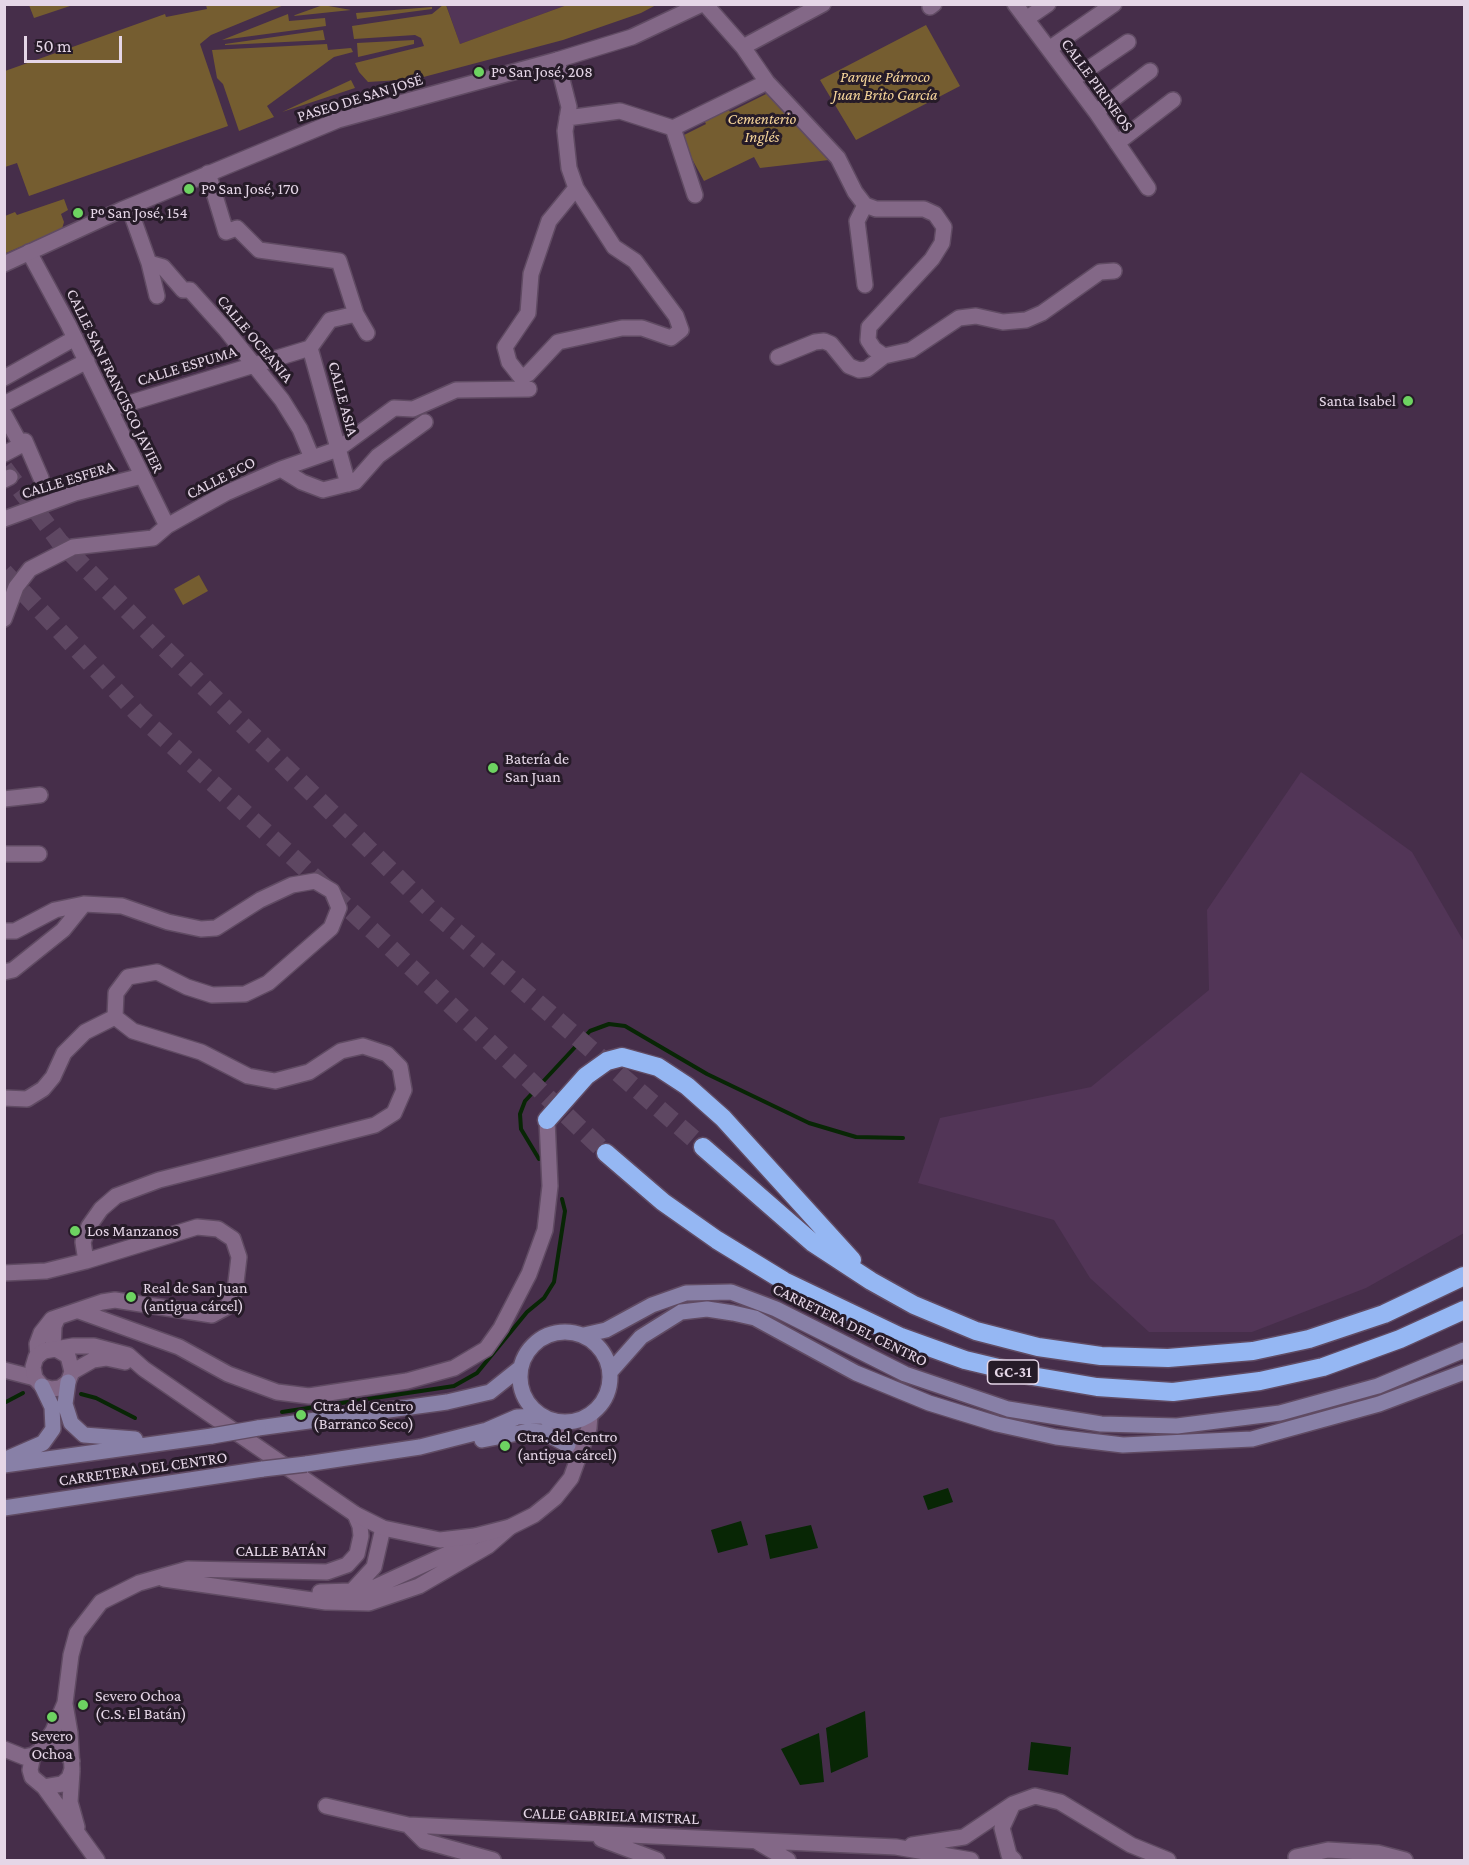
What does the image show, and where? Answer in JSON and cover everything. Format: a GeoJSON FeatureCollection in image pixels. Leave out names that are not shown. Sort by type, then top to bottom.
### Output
{"type":"FeatureCollection","features":[{"type":"Feature","properties":{"kind":"highway"},"geometry":{"type":"LineString","coordinates":[[547,1120],[586,1076],[607,1061],[622,1057],[658,1067],[687,1086],[723,1118],[871,1281]]}},
{"type":"Feature","properties":{"kind":"highway","name":"GC-31"},"geometry":{"type":"LineString","coordinates":[[703,1148],[813,1242],[871,1281],[914,1305],[976,1331],[1038,1347],[1101,1356],[1168,1358],[1253,1352],[1310,1339],[1384,1314],[1464,1276]]}},
{"type":"Feature","properties":{"kind":"highway","name":"GC-31"},"geometry":{"type":"LineString","coordinates":[[606,1153],[663,1202],[717,1240],[784,1281],[901,1337],[965,1360],[1032,1376],[1097,1387],[1173,1392],[1260,1381],[1323,1366],[1400,1339],[1462,1311]]}},
{"type":"Feature","properties":{"kind":"main road","name":"CARRETERA DEL CENTRO"},"geometry":{"type":"LineString","coordinates":[[584,1335],[606,1330],[652,1305],[686,1293],[731,1292],[776,1308],[905,1374],[1008,1408],[1101,1424],[1177,1426],[1280,1413],[1378,1386],[1464,1350]]}},
{"type":"Feature","properties":{"kind":"main road"},"geometry":{"type":"LineString","coordinates":[[610,1372],[641,1337],[681,1312],[707,1310],[733,1313],[755,1318],[856,1372],[928,1403],[997,1425],[1056,1437],[1123,1445],[1252,1439],[1379,1404],[1464,1372]]}},
{"type":"Feature","properties":{"kind":"main road"},"geometry":{"type":"LineString","coordinates":[[557,1332],[584,1335],[602,1350],[610,1372],[609,1388],[603,1402],[590,1415],[573,1422],[549,1419],[531,1407],[524,1396],[520,1382],[520,1368],[532,1344],[544,1336],[557,1332]]}},
{"type":"Feature","properties":{"kind":"main road","name":"CARRETERA DEL CENTRO"},"geometry":{"type":"LineString","coordinates":[[4,1465],[447,1402],[490,1392],[520,1368]]}},
{"type":"Feature","properties":{"kind":"main road"},"geometry":{"type":"LineString","coordinates":[[70,1377],[65,1404],[71,1423],[84,1435],[174,1440]]}},
{"type":"Feature","properties":{"kind":"main road"},"geometry":{"type":"LineString","coordinates":[[4,1460],[43,1443],[52,1429],[52,1407],[38,1382]]}},
{"type":"Feature","properties":{"kind":"main road","name":"CARRETERA DEL CENTRO"},"geometry":{"type":"LineString","coordinates":[[4,1508],[395,1451],[459,1438],[517,1418],[549,1419]]}},
{"type":"Feature","properties":{"kind":"main road"},"geometry":{"type":"LineString","coordinates":[[459,1438],[478,1440],[529,1431],[543,1432],[568,1445]]}},
{"type":"Feature","properties":{"kind":"street"},"geometry":{"type":"LineString","coordinates":[[704,4],[743,47],[767,82],[838,158],[855,192],[865,205],[876,209],[924,209],[935,214],[944,227],[942,243],[932,259],[869,327],[868,340],[884,356]]}},
{"type":"Feature","properties":{"kind":"street","name":"PASEO DE SAN JOSÉ"},"geometry":{"type":"LineString","coordinates":[[4,264],[129,207],[338,120],[632,37],[704,4]]}},
{"type":"Feature","properties":{"kind":"street"},"geometry":{"type":"LineString","coordinates":[[743,47],[823,4]]}},
{"type":"Feature","properties":{"kind":"street","name":"CALLE PIRINEOS"},"geometry":{"type":"LineString","coordinates":[[1015,4],[1096,112],[1148,188]]}},
{"type":"Feature","properties":{"kind":"street"},"geometry":{"type":"LineString","coordinates":[[1026,19],[1047,4]]}},
{"type":"Feature","properties":{"kind":"street"},"geometry":{"type":"LineString","coordinates":[[1049,49],[1114,4]]}},
{"type":"Feature","properties":{"kind":"street"},"geometry":{"type":"LineString","coordinates":[[1072,80],[1128,42]]}},
{"type":"Feature","properties":{"kind":"street"},"geometry":{"type":"LineString","coordinates":[[557,60],[569,107],[565,131],[569,168],[576,188],[614,247],[635,261],[676,316],[681,330],[671,338],[642,328],[622,328],[558,342],[528,374],[520,376],[509,362],[505,346],[528,313],[531,274],[549,221],[576,188]]}},
{"type":"Feature","properties":{"kind":"street"},"geometry":{"type":"LineString","coordinates":[[1096,112],[1150,71]]}},
{"type":"Feature","properties":{"kind":"street"},"geometry":{"type":"LineString","coordinates":[[567,118],[620,111],[673,128],[767,82]]}},
{"type":"Feature","properties":{"kind":"street"},"geometry":{"type":"LineString","coordinates":[[1117,143],[1173,100]]}},
{"type":"Feature","properties":{"kind":"street"},"geometry":{"type":"LineString","coordinates":[[673,128],[695,195]]}},
{"type":"Feature","properties":{"kind":"street"},"geometry":{"type":"LineString","coordinates":[[208,173],[226,232],[237,228],[259,249],[339,261],[356,314],[367,333]]}},
{"type":"Feature","properties":{"kind":"street"},"geometry":{"type":"LineString","coordinates":[[865,205],[857,221],[865,285]]}},
{"type":"Feature","properties":{"kind":"street"},"geometry":{"type":"LineString","coordinates":[[129,207],[149,263],[157,296]]}},
{"type":"Feature","properties":{"kind":"street","name":"CALLE SAN FRANCISCO JAVIER"},"geometry":{"type":"LineString","coordinates":[[29,252],[87,361],[167,526]]}},
{"type":"Feature","properties":{"kind":"street","name":"CALLE OCEANIA"},"geometry":{"type":"LineString","coordinates":[[149,263],[163,267],[183,290],[190,290],[253,365],[282,400],[295,420],[312,458]]}},
{"type":"Feature","properties":{"kind":"street"},"geometry":{"type":"LineString","coordinates":[[778,357],[815,342],[824,341],[831,344],[849,366],[859,370],[867,369],[884,356],[911,350],[959,318],[976,316],[1003,322],[1026,320],[1042,313],[1100,272],[1114,271]]}},
{"type":"Feature","properties":{"kind":"street","name":"CALLE ASIA"},"geometry":{"type":"LineString","coordinates":[[348,484],[310,348],[330,320],[356,314]]}},
{"type":"Feature","properties":{"kind":"street"},"geometry":{"type":"LineString","coordinates":[[4,378],[75,338]]}},
{"type":"Feature","properties":{"kind":"street","name":"CALLE ESPUMA"},"geometry":{"type":"LineString","coordinates":[[110,409],[310,348]]}},
{"type":"Feature","properties":{"kind":"street"},"geometry":{"type":"LineString","coordinates":[[4,404],[87,361]]}},
{"type":"Feature","properties":{"kind":"street"},"geometry":{"type":"LineString","coordinates":[[281,469],[338,449],[394,408],[414,409],[456,390],[529,389]]}},
{"type":"Feature","properties":{"kind":"street"},"geometry":{"type":"LineString","coordinates":[[4,414],[21,446]]}},
{"type":"Feature","properties":{"kind":"street"},"geometry":{"type":"LineString","coordinates":[[348,484],[355,482],[378,456],[425,422]]}},
{"type":"Feature","properties":{"kind":"street"},"geometry":{"type":"LineString","coordinates":[[4,454],[21,446],[25,441],[41,478]]}},
{"type":"Feature","properties":{"kind":"street","name":"CALLE ECO"},"geometry":{"type":"LineString","coordinates":[[4,619],[16,587],[30,569],[73,547],[153,538],[167,526],[226,493],[281,469],[302,482],[323,490],[348,484]]}},
{"type":"Feature","properties":{"kind":"street","name":"CALLE ESFERA"},"geometry":{"type":"LineString","coordinates":[[4,519],[75,493],[142,476]]}},
{"type":"Feature","properties":{"kind":"street"},"geometry":{"type":"LineString","coordinates":[[4,799],[40,795]]}},
{"type":"Feature","properties":{"kind":"street"},"geometry":{"type":"LineString","coordinates":[[4,854],[39,854]]}},
{"type":"Feature","properties":{"kind":"street"},"geometry":{"type":"LineString","coordinates":[[4,931],[15,930],[55,910],[84,904],[122,906],[168,922],[201,929],[216,928],[260,900],[292,885],[315,881],[332,891],[339,908],[331,928],[268,983],[245,994],[212,995],[187,987],[158,972],[128,976],[116,993],[115,1017]]}},
{"type":"Feature","properties":{"kind":"street"},"geometry":{"type":"LineString","coordinates":[[4,972],[13,970],[63,930],[84,904]]}},
{"type":"Feature","properties":{"kind":"street"},"geometry":{"type":"LineString","coordinates":[[4,1098],[27,1099],[43,1089],[53,1077],[64,1053],[85,1032],[115,1017]]}},
{"type":"Feature","properties":{"kind":"street"},"geometry":{"type":"LineString","coordinates":[[86,1262],[83,1242],[89,1226],[100,1209],[116,1196],[159,1180],[375,1125],[394,1113],[404,1090],[400,1067],[387,1054],[363,1046],[341,1051],[309,1072],[275,1081],[248,1076],[201,1052],[133,1031],[115,1017]]}},
{"type":"Feature","properties":{"kind":"street"},"geometry":{"type":"LineString","coordinates":[[79,1311],[179,1347],[228,1374],[277,1392],[309,1396],[407,1381],[454,1368],[486,1349],[501,1328],[529,1274],[545,1230],[550,1186],[547,1120]]}},
{"type":"Feature","properties":{"kind":"street"},"geometry":{"type":"LineString","coordinates":[[4,1273],[46,1271],[86,1262],[197,1227],[218,1229],[233,1239],[239,1257],[235,1291],[228,1307],[212,1315],[115,1300],[58,1317],[46,1324],[37,1344],[33,1367],[38,1382]]}},
{"type":"Feature","properties":{"kind":"street"},"geometry":{"type":"LineString","coordinates":[[55,1349],[54,1326],[58,1317]]}},
{"type":"Feature","properties":{"kind":"street","name":"CARRETERA DEL CENTRO"},"geometry":{"type":"LineString","coordinates":[[55,1349],[94,1346],[128,1355],[144,1370],[355,1514],[383,1527],[440,1540],[475,1536],[510,1527],[534,1515],[555,1498],[572,1478]]}},
{"type":"Feature","properties":{"kind":"street"},"geometry":{"type":"LineString","coordinates":[[55,1349],[68,1356],[70,1377],[60,1388],[51,1389],[4,1369],[36,1358],[44,1351],[55,1349]]}},
{"type":"Feature","properties":{"kind":"street","name":"CARRETERA DEL CENTRO"},"geometry":{"type":"LineString","coordinates":[[70,1377],[81,1365],[106,1358],[144,1370]]}},
{"type":"Feature","properties":{"kind":"street"},"geometry":{"type":"LineString","coordinates":[[572,1478],[590,1428],[590,1415]]}},
{"type":"Feature","properties":{"kind":"street"},"geometry":{"type":"LineString","coordinates":[[549,1419],[568,1445],[572,1478]]}},
{"type":"Feature","properties":{"kind":"street","name":"CALLE BATÁN"},"geometry":{"type":"LineString","coordinates":[[37,1751],[53,1731],[65,1703],[71,1655],[77,1633],[86,1618],[101,1602],[121,1590],[188,1569],[327,1572],[347,1565],[357,1554],[361,1536],[355,1514]]}},
{"type":"Feature","properties":{"kind":"street","name":"CALLE BATÁN"},"geometry":{"type":"LineString","coordinates":[[274,1593],[352,1591],[374,1567],[383,1527]]}},
{"type":"Feature","properties":{"kind":"street","name":"CALLE BATÁN"},"geometry":{"type":"LineString","coordinates":[[158,1578],[326,1602],[369,1602],[418,1586],[488,1546],[510,1527]]}},
{"type":"Feature","properties":{"kind":"street","name":"CALLE BATÁN"},"geometry":{"type":"LineString","coordinates":[[326,1602],[352,1591],[385,1582],[447,1554],[475,1536]]}},
{"type":"Feature","properties":{"kind":"street","name":"CALLE BATÁN"},"geometry":{"type":"LineString","coordinates":[[65,1703],[72,1765],[70,1802],[82,1841]]}},
{"type":"Feature","properties":{"kind":"street"},"geometry":{"type":"LineString","coordinates":[[4,1749],[24,1756],[56,1745],[68,1754],[72,1765],[62,1785],[44,1787]]}},
{"type":"Feature","properties":{"kind":"street"},"geometry":{"type":"LineString","coordinates":[[37,1751],[30,1770],[32,1777],[44,1787],[97,1860]]}},
{"type":"Feature","properties":{"kind":"street"},"geometry":{"type":"LineString","coordinates":[[1014,1860],[1009,1855],[1002,1828],[1013,1804],[1035,1796],[1060,1802],[1131,1845],[1168,1860]]}},
{"type":"Feature","properties":{"kind":"street","name":"CALLE GABRIELA MISTRAL"},"geometry":{"type":"LineString","coordinates":[[896,1847],[964,1837],[1013,1804]]}},
{"type":"Feature","properties":{"kind":"street","name":"CALLE GABRIELA MISTRAL"},"geometry":{"type":"LineString","coordinates":[[326,1806],[408,1825],[896,1847],[971,1860]]}},
{"type":"Feature","properties":{"kind":"street"},"geometry":{"type":"LineString","coordinates":[[408,1825],[424,1841],[494,1860]]}},
{"type":"Feature","properties":{"kind":"street"},"geometry":{"type":"LineString","coordinates":[[590,1835],[657,1860]]}},
{"type":"Feature","properties":{"kind":"street"},"geometry":{"type":"LineString","coordinates":[[753,1839],[788,1860]]}},
{"type":"Feature","properties":{"kind":"street"},"geometry":{"type":"LineString","coordinates":[[1296,1857],[1328,1850],[1378,1853],[1405,1860]]}},
{"type":"Feature","properties":{"kind":"shaded area"},"geometry":{"type":"Polygon","coordinates":[[[446,4],[567,5],[460,44],[446,4]]]}},
{"type":"Feature","properties":{"kind":"shaded area"},"geometry":{"type":"Polygon","coordinates":[[[1301,772],[1412,852],[1464,942],[1464,1233],[1366,1288],[1252,1332],[1149,1332],[1090,1278],[1054,1220],[918,1183],[940,1118],[1091,1087],[1209,990],[1207,910],[1301,772]]]}},
{"type":"Feature","properties":{"kind":"shaded area"},"geometry":{"type":"Polygon","coordinates":[[[948,1488],[953,1502],[928,1510],[923,1496],[948,1488]]]}},
{"type":"Feature","properties":{"kind":"shaded area"},"geometry":{"type":"Polygon","coordinates":[[[741,1521],[748,1545],[718,1553],[711,1530],[741,1521]]]}},
{"type":"Feature","properties":{"kind":"shaded area"},"geometry":{"type":"Polygon","coordinates":[[[811,1525],[818,1548],[770,1559],[765,1535],[811,1525]]]}},
{"type":"Feature","properties":{"kind":"shaded area"},"geometry":{"type":"Polygon","coordinates":[[[865,1711],[868,1757],[831,1773],[826,1728],[865,1711]]]}},
{"type":"Feature","properties":{"kind":"shaded area"},"geometry":{"type":"Polygon","coordinates":[[[819,1733],[824,1782],[800,1785],[781,1749],[819,1733]]]}},
{"type":"Feature","properties":{"kind":"shaded area"},"geometry":{"type":"Polygon","coordinates":[[[1031,1742],[1071,1747],[1068,1775],[1028,1770],[1031,1742]]]}},
{"type":"Feature","properties":{"kind":"green space"},"geometry":{"type":"Polygon","coordinates":[[[29,4],[73,5],[34,18],[29,4]]]}},
{"type":"Feature","properties":{"kind":"green space"},"geometry":{"type":"Polygon","coordinates":[[[206,5],[284,5],[211,35],[200,44],[228,126],[29,196],[17,163],[5,167],[5,71],[165,14],[166,17],[207,9],[206,5]]]}},
{"type":"Feature","properties":{"kind":"green space"},"geometry":{"type":"Polygon","coordinates":[[[323,5],[351,10],[294,16],[295,15],[323,5]]]}},
{"type":"Feature","properties":{"kind":"green space"},"geometry":{"type":"Polygon","coordinates":[[[446,5],[460,44],[567,5],[656,5],[641,13],[563,40],[416,79],[368,82],[355,63],[424,46],[421,38],[415,35],[354,39],[352,26],[432,14],[446,5]]]}},
{"type":"Feature","properties":{"kind":"green space"},"geometry":{"type":"Polygon","coordinates":[[[432,7],[432,9],[357,19],[356,13],[432,7]]]}},
{"type":"Feature","properties":{"kind":"green space"},"geometry":{"type":"Polygon","coordinates":[[[288,14],[289,21],[325,18],[326,26],[222,40],[288,14]]]}},
{"type":"Feature","properties":{"kind":"green space","name":"Parque Párroco Juan Brito García"},"geometry":{"type":"Polygon","coordinates":[[[926,25],[960,86],[856,140],[820,80],[926,25]]]}},
{"type":"Feature","properties":{"kind":"green space"},"geometry":{"type":"Polygon","coordinates":[[[323,30],[325,40],[225,45],[225,44],[323,30]]]}},
{"type":"Feature","properties":{"kind":"green space"},"geometry":{"type":"Polygon","coordinates":[[[414,40],[414,44],[358,57],[357,43],[414,40]]]}},
{"type":"Feature","properties":{"kind":"green space"},"geometry":{"type":"Polygon","coordinates":[[[327,44],[328,50],[351,48],[353,52],[334,57],[267,106],[274,117],[239,131],[223,84],[217,78],[212,50],[327,44]]]}},
{"type":"Feature","properties":{"kind":"green space"},"geometry":{"type":"Polygon","coordinates":[[[351,80],[355,88],[282,112],[351,80]]]}},
{"type":"Feature","properties":{"kind":"green space","name":"Cementerio Inglés"},"geometry":{"type":"Polygon","coordinates":[[[770,92],[829,160],[760,168],[754,157],[704,181],[680,137],[706,124],[703,118],[727,106],[730,112],[770,92]]]}},
{"type":"Feature","properties":{"kind":"green space"},"geometry":{"type":"Polygon","coordinates":[[[64,199],[68,210],[61,214],[64,222],[62,229],[6,253],[5,216],[15,212],[17,215],[64,199]]]}},
{"type":"Feature","properties":{"kind":"green space"},"geometry":{"type":"Polygon","coordinates":[[[199,575],[208,591],[183,605],[174,589],[199,575]]]}},
{"type":"Feature","properties":{"kind":"waterway"},"geometry":{"type":"LineString","coordinates":[[539,1159],[521,1129],[520,1114],[525,1101],[590,1031],[609,1024],[625,1026],[707,1074],[809,1123],[856,1137],[903,1138]]}},
{"type":"Feature","properties":{"kind":"waterway"},"geometry":{"type":"LineString","coordinates":[[282,1412],[454,1386],[477,1373],[527,1312],[544,1298],[554,1282],[565,1211],[562,1199]]}},
{"type":"Feature","properties":{"kind":"waterway"},"geometry":{"type":"LineString","coordinates":[[4,1403],[23,1393]]}},
{"type":"Feature","properties":{"kind":"waterway"},"geometry":{"type":"LineString","coordinates":[[81,1394],[96,1398],[135,1418]]}},
{"type":"Feature","properties":{"kind":"tunnel"},"geometry":{"type":"LineString","coordinates":[[4,468],[59,541],[162,646],[429,908],[703,1147]]}},
{"type":"Feature","properties":{"kind":"tunnel"},"geometry":{"type":"LineString","coordinates":[[4,572],[138,714],[377,935],[606,1153]]}},
{"type":"Feature","properties":{"kind":"place","name":"Pº San José, 208"},"geometry":{"type":"Point","coordinates":[479,72]}},
{"type":"Feature","properties":{"kind":"place","name":"Pº San José, 170"},"geometry":{"type":"Point","coordinates":[189,189]}},
{"type":"Feature","properties":{"kind":"place","name":"Pº San José, 154"},"geometry":{"type":"Point","coordinates":[78,213]}},
{"type":"Feature","properties":{"kind":"place","name":"Santa Isabel"},"geometry":{"type":"Point","coordinates":[1408,401]}},
{"type":"Feature","properties":{"kind":"place","name":"Batería de San Juan"},"geometry":{"type":"Point","coordinates":[493,768]}},
{"type":"Feature","properties":{"kind":"place","name":"Los Manzanos"},"geometry":{"type":"Point","coordinates":[75,1231]}},
{"type":"Feature","properties":{"kind":"place","name":"Real de San Juan (antigua cárcel)"},"geometry":{"type":"Point","coordinates":[131,1297]}},
{"type":"Feature","properties":{"kind":"place","name":"Ctra. del Centro (Barranco Seco)"},"geometry":{"type":"Point","coordinates":[301,1415]}},
{"type":"Feature","properties":{"kind":"place","name":"Ctra. del Centro (antigua cárcel)"},"geometry":{"type":"Point","coordinates":[505,1446]}},
{"type":"Feature","properties":{"kind":"place","name":"Severo Ochoa (C.S. El Batán)"},"geometry":{"type":"Point","coordinates":[83,1705]}},
{"type":"Feature","properties":{"kind":"place","name":"Severo Ochoa"},"geometry":{"type":"Point","coordinates":[52,1717]}}]}
